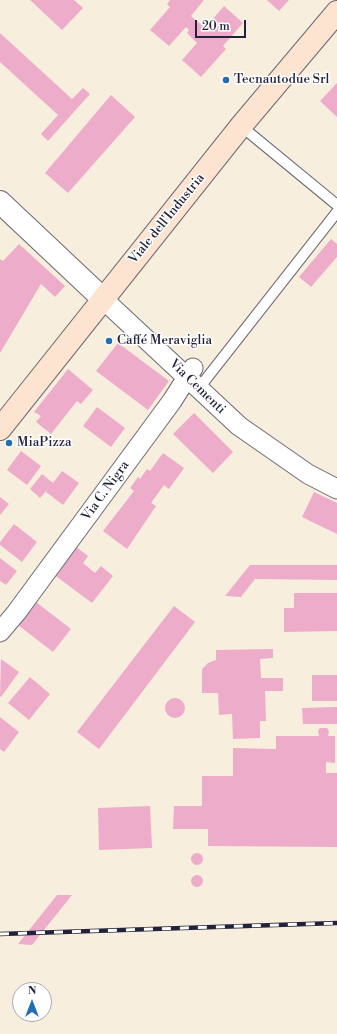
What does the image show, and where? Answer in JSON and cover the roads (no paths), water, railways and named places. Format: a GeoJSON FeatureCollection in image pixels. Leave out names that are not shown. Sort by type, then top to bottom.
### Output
{"type":"FeatureCollection","features":[{"type":"Feature","properties":{"kind":"main road","name":"Viale dell'Industria"},"geometry":{"type":"LineString","coordinates":[[0,429],[241,126],[337,12]]}},
{"type":"Feature","properties":{"kind":"street","name":"Via Cementi"},"geometry":{"type":"LineString","coordinates":[[0,202],[103,299],[193,377],[239,426],[308,474],[337,489]]}},
{"type":"Feature","properties":{"kind":"street","name":"Via C. Nigra"},"geometry":{"type":"LineString","coordinates":[[0,632],[8,610],[172,400],[193,377]]}},
{"type":"Feature","properties":{"kind":"lane"},"geometry":{"type":"LineString","coordinates":[[241,126],[337,204]]}},
{"type":"Feature","properties":{"kind":"lane"},"geometry":{"type":"LineString","coordinates":[[193,377],[337,212]]}},
{"type":"Feature","properties":{"kind":"railway"},"geometry":{"type":"LineString","coordinates":[[0,934],[337,923]]}},
{"type":"Feature","properties":{"kind":"place","name":"Tecnautodue Srl"},"geometry":{"type":"Point","coordinates":[226,80]}},
{"type":"Feature","properties":{"kind":"place","name":"Caffé Meraviglia"},"geometry":{"type":"Point","coordinates":[109,341]}},
{"type":"Feature","properties":{"kind":"place","name":"MiaPizza"},"geometry":{"type":"Point","coordinates":[9,443]}}]}
